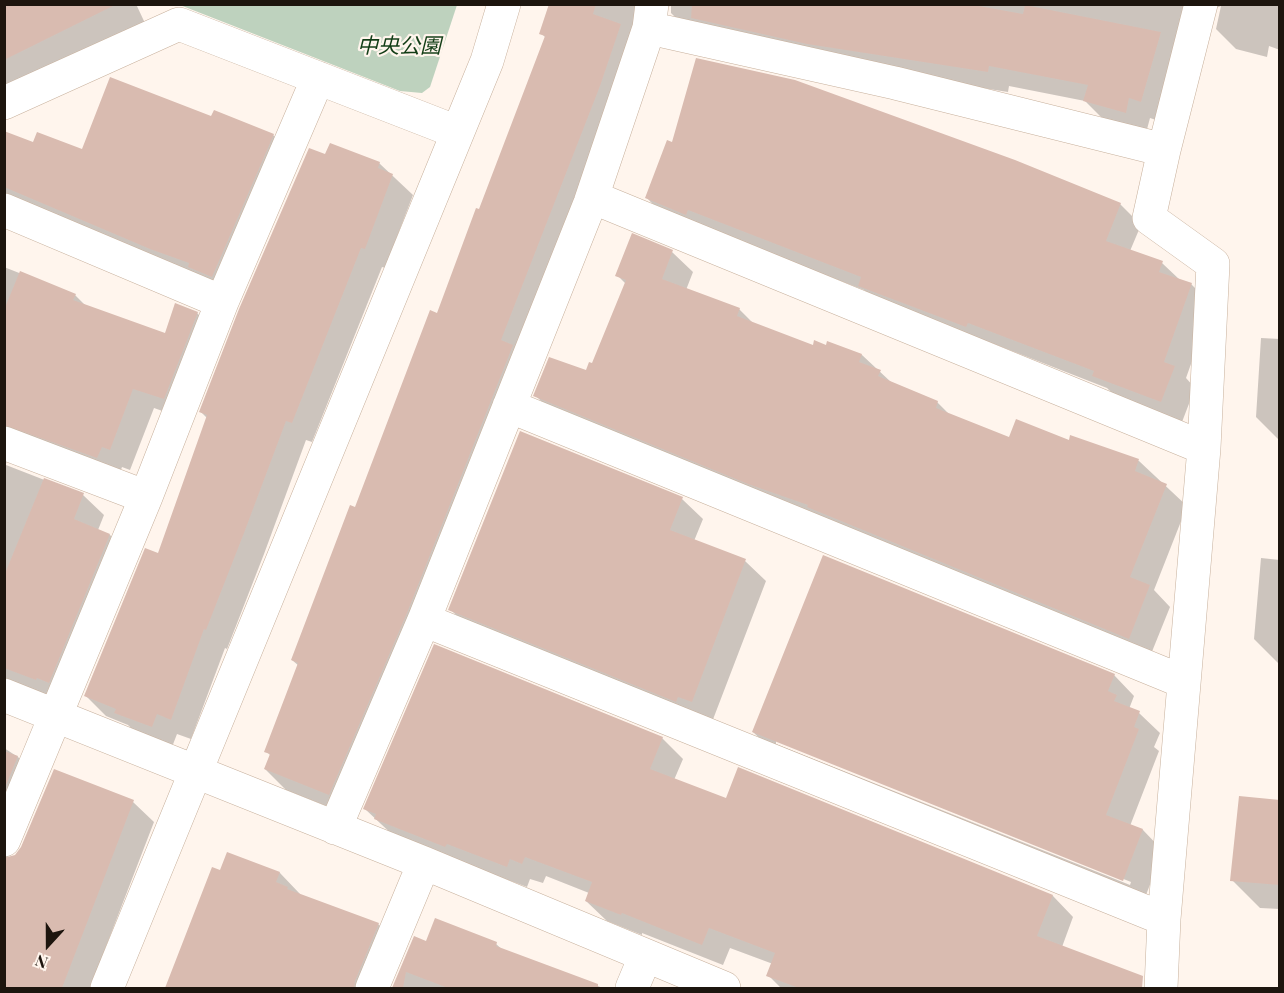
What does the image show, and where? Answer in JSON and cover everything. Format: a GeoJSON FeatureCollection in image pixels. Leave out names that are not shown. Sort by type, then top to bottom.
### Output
{"type":"FeatureCollection","features":[{"type":"Feature","properties":{"kind":"street"},"geometry":{"type":"LineString","coordinates":[[107,988],[487,61],[504,4]]}},
{"type":"Feature","properties":{"kind":"street"},"geometry":{"type":"LineString","coordinates":[[1161,988],[1164,919],[1204,448],[1213,264],[1149,218],[1201,4]]}},
{"type":"Feature","properties":{"kind":"street"},"geometry":{"type":"LineString","coordinates":[[335,828],[424,620],[592,197],[651,16],[895,83],[1164,150]]}},
{"type":"Feature","properties":{"kind":"street"},"geometry":{"type":"LineString","coordinates":[[4,104],[179,24],[457,132]]}},
{"type":"Feature","properties":{"kind":"street"},"geometry":{"type":"LineString","coordinates":[[4,840],[146,497],[222,302],[318,78]]}},
{"type":"Feature","properties":{"kind":"street"},"geometry":{"type":"LineString","coordinates":[[592,197],[1204,448]]}},
{"type":"Feature","properties":{"kind":"street"},"geometry":{"type":"LineString","coordinates":[[4,210],[222,302]]}},
{"type":"Feature","properties":{"kind":"street"},"geometry":{"type":"LineString","coordinates":[[509,406],[1184,681]]}},
{"type":"Feature","properties":{"kind":"street"},"geometry":{"type":"LineString","coordinates":[[4,443],[146,497]]}},
{"type":"Feature","properties":{"kind":"street"},"geometry":{"type":"LineString","coordinates":[[424,620],[1164,919]]}},
{"type":"Feature","properties":{"kind":"street"},"geometry":{"type":"LineString","coordinates":[[4,694],[424,862],[645,957],[724,988]]}},
{"type":"Feature","properties":{"kind":"street"},"geometry":{"type":"LineString","coordinates":[[372,988],[424,862]]}},
{"type":"Feature","properties":{"kind":"street"},"geometry":{"type":"LineString","coordinates":[[633,988],[645,957]]}},
{"type":"Feature","properties":{"kind":"green space","name":"中央公園"},"geometry":{"type":"Polygon","coordinates":[[[180,5],[457,5],[430,87],[422,93],[400,91],[180,5]]]}},
{"type":"Feature","properties":{"kind":"building"},"geometry":{"type":"Polygon","coordinates":[[[4,4],[117,4],[4,60],[4,4]]]}},
{"type":"Feature","properties":{"kind":"building"},"geometry":{"type":"Polygon","coordinates":[[[549,4],[596,4],[593,14],[621,24],[600,86],[501,340],[513,345],[407,613],[329,795],[264,769],[270,754],[264,752],[298,663],[291,660],[350,505],[355,507],[430,310],[437,313],[476,208],[479,209],[545,36],[539,34],[549,4]]]}},
{"type":"Feature","properties":{"kind":"building"},"geometry":{"type":"Polygon","coordinates":[[[692,4],[968,4],[1023,14],[1025,5],[1161,32],[1141,102],[1129,98],[1126,113],[1083,101],[1088,85],[989,66],[988,72],[807,44],[691,18],[692,4]]]}},
{"type":"Feature","properties":{"kind":"building"},"geometry":{"type":"Polygon","coordinates":[[[696,58],[795,80],[1015,160],[1121,203],[1106,241],[1163,261],[1159,272],[1192,283],[1164,362],[1175,366],[1161,402],[1092,376],[1094,371],[968,323],[966,327],[858,286],[861,277],[688,210],[686,215],[645,198],[667,140],[672,142],[696,58]]]}},
{"type":"Feature","properties":{"kind":"building"},"geometry":{"type":"Polygon","coordinates":[[[110,77],[211,116],[214,110],[274,134],[212,277],[188,267],[189,263],[150,249],[4,187],[4,131],[33,142],[37,132],[82,149],[110,77]]]}},
{"type":"Feature","properties":{"kind":"building"},"geometry":{"type":"Polygon","coordinates":[[[330,143],[380,162],[378,168],[393,174],[365,249],[361,248],[292,423],[286,421],[206,630],[204,629],[171,720],[157,714],[152,727],[114,713],[116,709],[84,696],[145,548],[158,553],[207,415],[199,412],[239,309],[309,148],[325,154],[330,143]]]}},
{"type":"Feature","properties":{"kind":"building"},"geometry":{"type":"Polygon","coordinates":[[[632,233],[673,250],[662,279],[740,308],[737,316],[813,345],[814,340],[826,345],[827,341],[862,354],[859,362],[881,370],[878,376],[938,401],[936,408],[1009,437],[1016,419],[1069,440],[1070,435],[1139,459],[1135,471],[1167,484],[1130,577],[1150,585],[1129,639],[807,507],[808,505],[748,484],[533,396],[549,357],[586,370],[589,362],[592,363],[626,280],[615,276],[632,233]]]}},
{"type":"Feature","properties":{"kind":"building"},"geometry":{"type":"Polygon","coordinates":[[[20,271],[76,294],[73,300],[165,333],[175,303],[198,312],[164,399],[133,389],[110,450],[102,447],[97,458],[4,425],[4,310],[20,271]]]}},
{"type":"Feature","properties":{"kind":"building"},"geometry":{"type":"Polygon","coordinates":[[[520,431],[683,497],[670,530],[746,559],[692,702],[678,697],[676,702],[448,610],[520,431]]]}},
{"type":"Feature","properties":{"kind":"building"},"geometry":{"type":"Polygon","coordinates":[[[44,478],[84,493],[74,519],[110,534],[49,683],[4,668],[4,576],[44,478]]]}},
{"type":"Feature","properties":{"kind":"building"},"geometry":{"type":"Polygon","coordinates":[[[823,555],[1115,674],[1108,691],[1117,695],[1114,701],[1140,711],[1134,727],[1139,729],[1106,815],[1143,829],[1123,881],[752,732],[823,555]]]}},
{"type":"Feature","properties":{"kind":"building"},"geometry":{"type":"Polygon","coordinates":[[[434,644],[663,737],[650,769],[726,798],[738,767],[1053,895],[1037,936],[1143,976],[1142,988],[799,988],[766,976],[775,953],[709,928],[702,945],[585,901],[592,882],[525,857],[522,864],[510,859],[507,867],[447,844],[445,847],[374,819],[376,814],[363,809],[434,644]]]}},
{"type":"Feature","properties":{"kind":"building"},"geometry":{"type":"Polygon","coordinates":[[[4,751],[18,756],[4,790],[4,751]]]}},
{"type":"Feature","properties":{"kind":"building"},"geometry":{"type":"Polygon","coordinates":[[[54,769],[134,800],[62,988],[4,988],[4,858],[15,855],[21,847],[54,769]]]}},
{"type":"Feature","properties":{"kind":"building"},"geometry":{"type":"Polygon","coordinates":[[[1239,796],[1280,800],[1280,885],[1230,881],[1239,796]]]}},
{"type":"Feature","properties":{"kind":"building"},"geometry":{"type":"Polygon","coordinates":[[[227,852],[280,872],[276,882],[288,887],[287,889],[379,923],[354,988],[165,988],[212,867],[220,870],[227,852]]]}},
{"type":"Feature","properties":{"kind":"building"},"geometry":{"type":"Polygon","coordinates":[[[435,918],[497,942],[496,946],[598,984],[598,988],[448,988],[406,972],[403,988],[392,988],[414,936],[426,941],[435,918]]]}}]}
